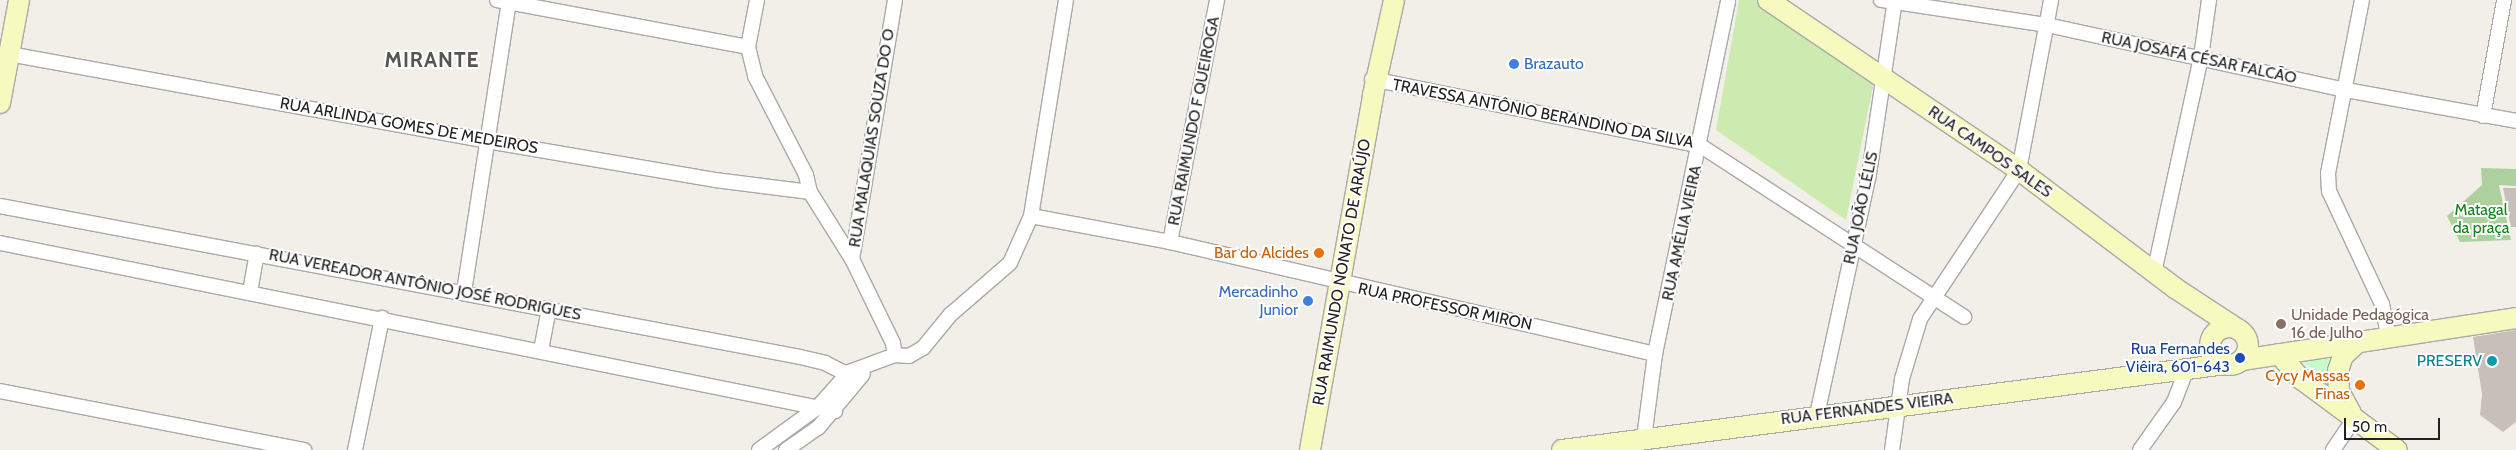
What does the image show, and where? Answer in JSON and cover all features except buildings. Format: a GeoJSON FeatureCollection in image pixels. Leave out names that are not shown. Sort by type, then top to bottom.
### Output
{"type":"FeatureCollection","features":[{"type":"Feature","properties":{"kind":"street"},"geometry":{"type":"LineString","coordinates":[[0,104],[19,0]]}},
{"type":"Feature","properties":{"kind":"street"},"geometry":{"type":"LineString","coordinates":[[756,0],[748,47],[755,76],[806,175],[810,192],[852,258]]}},
{"type":"Feature","properties":{"kind":"street","name":"RUA MALAQUIAS SOUZA DO O"},"geometry":{"type":"LineString","coordinates":[[894,0],[852,258],[893,343],[895,356]]}},
{"type":"Feature","properties":{"kind":"street"},"geometry":{"type":"LineString","coordinates":[[759,450],[818,406],[854,376],[895,356],[909,356],[923,348],[950,315],[997,278],[1010,263],[1030,216],[1066,0]]}},
{"type":"Feature","properties":{"kind":"street","name":"RUA RAIMUNDO F QUEIROGA"},"geometry":{"type":"LineString","coordinates":[[1170,242],[1217,0]]}},
{"type":"Feature","properties":{"kind":"street","name":"RUA RAIMUNDO NONATO DE ARAÚJO"},"geometry":{"type":"LineString","coordinates":[[1310,450],[1342,284],[1374,85],[1383,0]]}},
{"type":"Feature","properties":{"kind":"street","name":"RUA RAIMUNDO NONATO DE ARAÚJO"},"geometry":{"type":"LineString","coordinates":[[1374,85],[1394,0]]}},
{"type":"Feature","properties":{"kind":"street","name":"RUA AMÉLIA VIEIRA"},"geometry":{"type":"LineString","coordinates":[[1644,438],[1655,354],[1701,146],[1728,0]]}},
{"type":"Feature","properties":{"kind":"street","name":"RUA CAMPOS SALES"},"geometry":{"type":"LineString","coordinates":[[1768,0],[2019,170],[2154,272],[2208,308],[2227,334]]}},
{"type":"Feature","properties":{"kind":"street"},"geometry":{"type":"LineString","coordinates":[[1892,450],[1897,405],[1910,351],[1931,297],[2019,170],[2051,0]]}},
{"type":"Feature","properties":{"kind":"street"},"geometry":{"type":"LineString","coordinates":[[2154,272],[2201,57],[2209,0]]}},
{"type":"Feature","properties":{"kind":"street"},"geometry":{"type":"LineString","coordinates":[[2362,0],[2346,90],[2330,156],[2329,191],[2382,304],[2388,336]]}},
{"type":"Feature","properties":{"kind":"street"},"geometry":{"type":"LineString","coordinates":[[2483,116],[2504,0]]}},
{"type":"Feature","properties":{"kind":"street"},"geometry":{"type":"LineString","coordinates":[[464,292],[487,141],[503,1],[748,47]]}},
{"type":"Feature","properties":{"kind":"street","name":"RUA JOÃO LÉLIS"},"geometry":{"type":"LineString","coordinates":[[1817,415],[1854,246],[1886,81],[1890,1]]}},
{"type":"Feature","properties":{"kind":"street","name":"RUA JOSAFÁ CÉSAR FALCÃO"},"geometry":{"type":"LineString","coordinates":[[1890,1],[2047,25],[2346,90],[2516,121]]}},
{"type":"Feature","properties":{"kind":"street","name":"RUA ARLINDA GOMES DE MEDEIROS"},"geometry":{"type":"LineString","coordinates":[[9,54],[487,141],[715,180],[810,192]]}},
{"type":"Feature","properties":{"kind":"street","name":"TRAVESSA ANTÔNIO BERANDINO DA SILVA"},"geometry":{"type":"LineString","coordinates":[[1374,85],[1701,146],[1964,317]]}},
{"type":"Feature","properties":{"kind":"street","name":"RUA VEREADOR ANTÔNIO JOSÉ RODRIGUES"},"geometry":{"type":"LineString","coordinates":[[0,206],[549,308],[800,357],[854,376]]}},
{"type":"Feature","properties":{"kind":"street","name":"RUA PROFESSOR MIRON"},"geometry":{"type":"LineString","coordinates":[[1030,216],[1170,242],[1342,284],[1655,354]]}},
{"type":"Feature","properties":{"kind":"street"},"geometry":{"type":"LineString","coordinates":[[0,243],[382,318],[835,411]]}},
{"type":"Feature","properties":{"kind":"street"},"geometry":{"type":"LineString","coordinates":[[250,292],[257,254]]}},
{"type":"Feature","properties":{"kind":"street"},"geometry":{"type":"LineString","coordinates":[[540,350],[549,308]]}},
{"type":"Feature","properties":{"kind":"street"},"geometry":{"type":"LineString","coordinates":[[355,450],[382,318]]}},
{"type":"Feature","properties":{"kind":"street","name":"RUA FERNANDES VIEIRA"},"geometry":{"type":"LineString","coordinates":[[1562,450],[1817,415],[2179,370],[2388,336],[2516,318]]}},
{"type":"Feature","properties":{"kind":"street"},"geometry":{"type":"LineString","coordinates":[[2227,334],[2277,354],[2301,379],[2397,450]]}},
{"type":"Feature","properties":{"kind":"street"},"geometry":{"type":"LineString","coordinates":[[2227,334],[2248,343],[2234,362],[2213,355],[2227,334]]}},
{"type":"Feature","properties":{"kind":"street","name":"RUA FERNANDES VIEIRA"},"geometry":{"type":"LineString","coordinates":[[2179,370],[2227,334]]}},
{"type":"Feature","properties":{"kind":"street"},"geometry":{"type":"LineString","coordinates":[[2354,419],[2337,380],[2343,356],[2360,341]]}},
{"type":"Feature","properties":{"kind":"street"},"geometry":{"type":"LineString","coordinates":[[2140,450],[2174,402],[2179,370]]}},
{"type":"Feature","properties":{"kind":"street"},"geometry":{"type":"LineString","coordinates":[[786,450],[835,411],[854,376]]}},
{"type":"Feature","properties":{"kind":"street"},"geometry":{"type":"LineString","coordinates":[[0,391],[261,446],[304,450]]}},
{"type":"Feature","properties":{"kind":"street"},"geometry":{"type":"LineString","coordinates":[[2333,450],[2354,419]]}},
{"type":"Feature","properties":{"kind":"green space"},"geometry":{"type":"Polygon","coordinates":[[[1739,0],[1760,0],[1874,81],[1846,220],[1716,130],[1739,0]]]}},
{"type":"Feature","properties":{"kind":"green space","name":"Matagal da praça"},"geometry":{"type":"Polygon","coordinates":[[[2481,168],[2516,169],[2516,186],[2499,185],[2511,240],[2460,242],[2447,216],[2482,185],[2481,168]]]}},
{"type":"Feature","properties":{"kind":"green space"},"geometry":{"type":"Polygon","coordinates":[[[2333,353],[2326,377],[2297,359],[2333,353]]]}},
{"type":"Feature","properties":{"kind":"place","name":"Brazauto"},"geometry":{"type":"Point","coordinates":[1514,64]}},
{"type":"Feature","properties":{"kind":"place","name":"Bar do Alcides"},"geometry":{"type":"Point","coordinates":[1319,253]}},
{"type":"Feature","properties":{"kind":"place","name":"Mercadinho Junior"},"geometry":{"type":"Point","coordinates":[1308,301]}},
{"type":"Feature","properties":{"kind":"place","name":"Unidade Pedagógica 16 de Julho"},"geometry":{"type":"Point","coordinates":[2281,324]}},
{"type":"Feature","properties":{"kind":"place","name":"Rua Fernandes Viêira, 601-643"},"geometry":{"type":"Point","coordinates":[2240,358]}},
{"type":"Feature","properties":{"kind":"place","name":"PRESERV"},"geometry":{"type":"Point","coordinates":[2492,361]}},
{"type":"Feature","properties":{"kind":"place","name":"Cycy Massas Finas"},"geometry":{"type":"Point","coordinates":[2360,385]}},
{"type":"Feature","properties":{"kind":"district","name":"MIRANTE"},"geometry":{"type":"Point","coordinates":[432,60]}}]}
